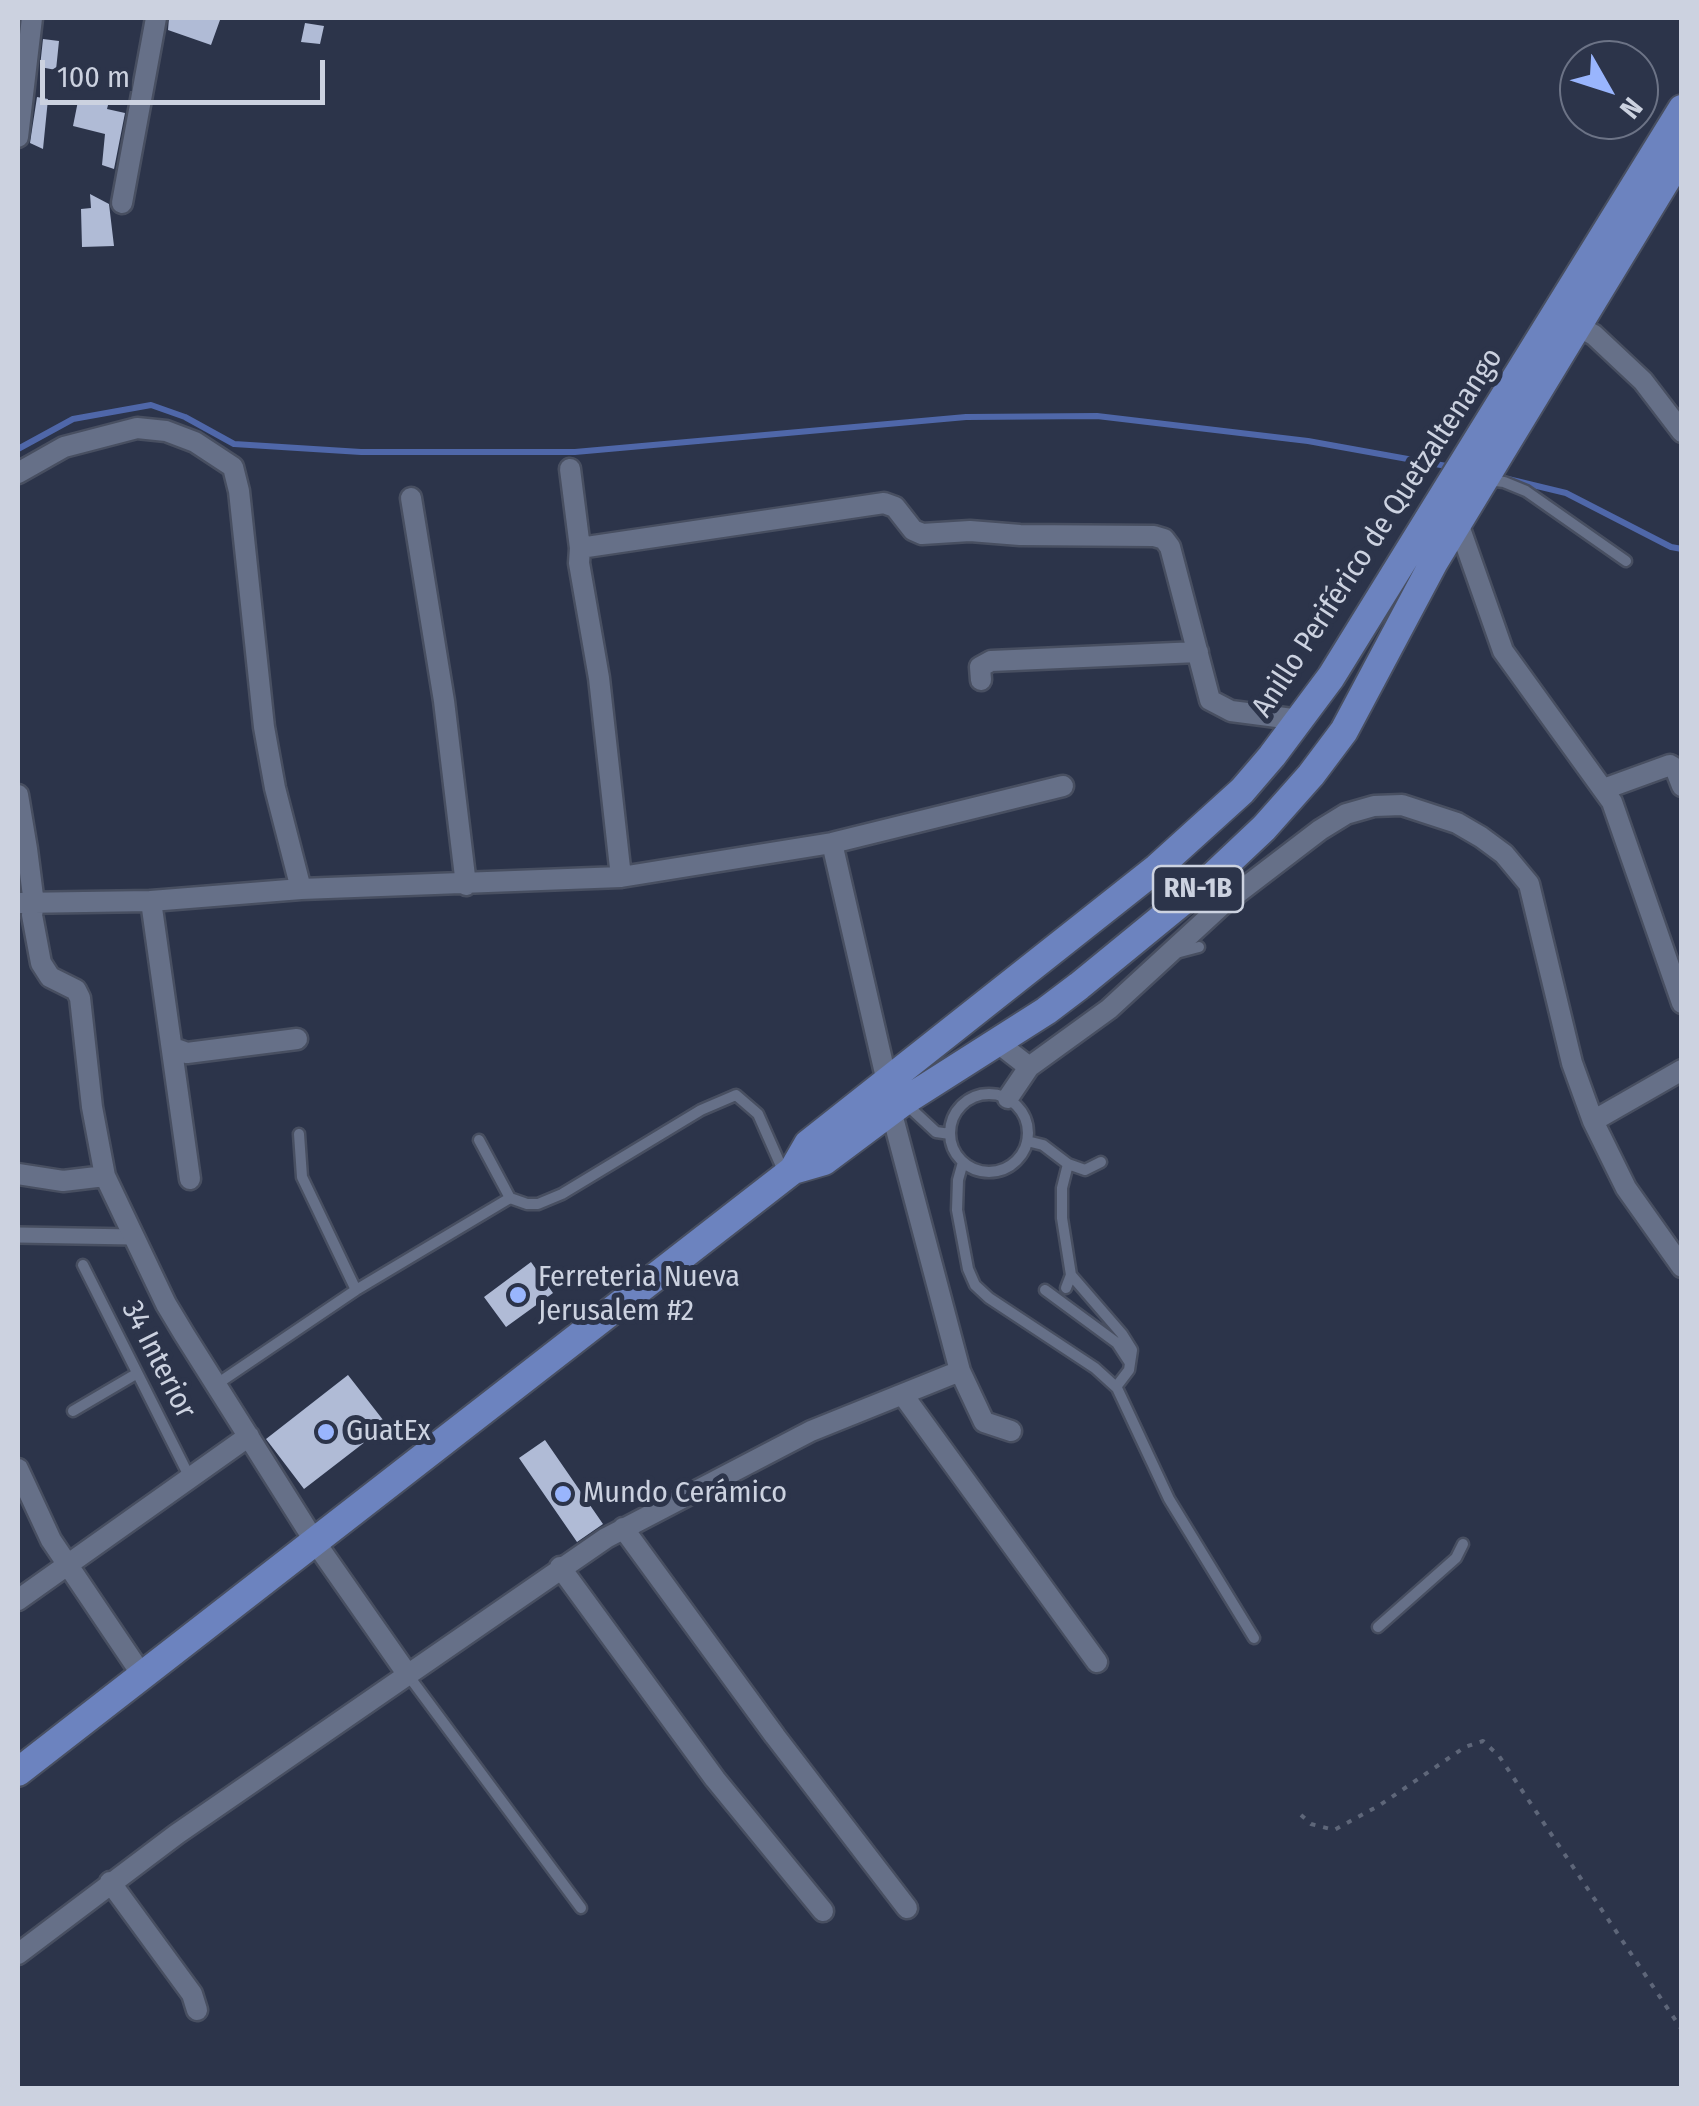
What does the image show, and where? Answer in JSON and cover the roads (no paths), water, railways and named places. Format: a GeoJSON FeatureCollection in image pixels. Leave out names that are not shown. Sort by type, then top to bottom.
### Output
{"type":"FeatureCollection","features":[{"type":"Feature","properties":{"kind":"highway","name":"Anillo Periférico de Quetzaltenango"},"geometry":{"type":"LineString","coordinates":[[894,1098],[997,1042],[1079,986],[1196,890],[1288,802],[1344,732],[1481,472],[1682,109]]}},
{"type":"Feature","properties":{"kind":"highway","name":"Anillo Periférico de Quetzaltenango"},"geometry":{"type":"LineString","coordinates":[[18,1772],[789,1173],[824,1161],[1025,974],[1242,791],[1331,677],[1451,486],[1481,472],[1578,326],[1682,154]]}},
{"type":"Feature","properties":{"kind":"street"},"geometry":{"type":"LineString","coordinates":[[18,137],[32,18]]}},
{"type":"Feature","properties":{"kind":"street"},"geometry":{"type":"LineString","coordinates":[[122,203],[156,18]]}},
{"type":"Feature","properties":{"kind":"street"},"geometry":{"type":"LineString","coordinates":[[1578,326],[1594,335],[1643,382],[1682,432]]}},
{"type":"Feature","properties":{"kind":"street"},"geometry":{"type":"LineString","coordinates":[[18,472],[64,447],[137,428],[166,431],[195,442],[233,467],[239,491],[264,727],[300,889]]}},
{"type":"Feature","properties":{"kind":"street"},"geometry":{"type":"LineString","coordinates":[[570,468],[621,877]]}},
{"type":"Feature","properties":{"kind":"street"},"geometry":{"type":"LineString","coordinates":[[410,498],[444,701],[466,884]]}},
{"type":"Feature","properties":{"kind":"street"},"geometry":{"type":"LineString","coordinates":[[580,548],[884,503],[895,507],[922,534],[970,531],[1154,536],[1164,539],[1170,547],[1210,700],[1231,712],[1300,720]]}},
{"type":"Feature","properties":{"kind":"street"},"geometry":{"type":"LineString","coordinates":[[1458,522],[1502,651],[1604,789],[1616,812],[1641,894],[1682,1004]]}},
{"type":"Feature","properties":{"kind":"street"},"geometry":{"type":"LineString","coordinates":[[981,680],[980,667],[991,661],[1198,652]]}},
{"type":"Feature","properties":{"kind":"street"},"geometry":{"type":"LineString","coordinates":[[1604,789],[1670,764],[1676,768],[1682,786]]}},
{"type":"Feature","properties":{"kind":"street"},"geometry":{"type":"LineString","coordinates":[[26,904],[151,902],[300,889],[621,877],[832,844],[1063,786]]}},
{"type":"Feature","properties":{"kind":"street"},"geometry":{"type":"LineString","coordinates":[[18,795],[26,904],[32,915],[41,963],[50,977],[79,995],[92,1107],[105,1176],[166,1304],[314,1542],[408,1676]]}},
{"type":"Feature","properties":{"kind":"street"},"geometry":{"type":"LineString","coordinates":[[1008,1098],[1028,1067],[1108,1009],[1222,905],[1346,814],[1374,806],[1402,805],[1430,813],[1481,837],[1504,854],[1529,884],[1572,1063],[1594,1121],[1626,1188],[1682,1268]]}},
{"type":"Feature","properties":{"kind":"street"},"geometry":{"type":"LineString","coordinates":[[832,844],[960,1371],[984,1422],[1010,1430]]}},
{"type":"Feature","properties":{"kind":"street"},"geometry":{"type":"LineString","coordinates":[[151,902],[190,1179]]}},
{"type":"Feature","properties":{"kind":"street"},"geometry":{"type":"LineString","coordinates":[[172,1048],[187,1053],[297,1039]]}},
{"type":"Feature","properties":{"kind":"street"},"geometry":{"type":"LineString","coordinates":[[997,1042],[1028,1067]]}},
{"type":"Feature","properties":{"kind":"street"},"geometry":{"type":"LineString","coordinates":[[1594,1121],[1682,1070]]}},
{"type":"Feature","properties":{"kind":"street"},"geometry":{"type":"LineString","coordinates":[[18,1174],[63,1181],[105,1176]]}},
{"type":"Feature","properties":{"kind":"street"},"geometry":{"type":"LineString","coordinates":[[18,1235],[133,1237]]}},
{"type":"Feature","properties":{"kind":"street"},"geometry":{"type":"LineString","coordinates":[[18,1954],[110,1882],[560,1567],[623,1528],[811,1431],[960,1371]]}},
{"type":"Feature","properties":{"kind":"street"},"geometry":{"type":"LineString","coordinates":[[903,1395],[1097,1662]]}},
{"type":"Feature","properties":{"kind":"street"},"geometry":{"type":"LineString","coordinates":[[18,1600],[248,1436]]}},
{"type":"Feature","properties":{"kind":"street"},"geometry":{"type":"LineString","coordinates":[[18,1469],[43,1526],[66,1565],[142,1675]]}},
{"type":"Feature","properties":{"kind":"street"},"geometry":{"type":"LineString","coordinates":[[623,1528],[906,1908]]}},
{"type":"Feature","properties":{"kind":"street"},"geometry":{"type":"LineString","coordinates":[[560,1567],[715,1778],[823,1912]]}},
{"type":"Feature","properties":{"kind":"street"},"geometry":{"type":"LineString","coordinates":[[110,1882],[192,1994],[197,2010]]}},
{"type":"Feature","properties":{"kind":"lane"},"geometry":{"type":"LineString","coordinates":[[1481,472],[1526,491],[1626,561]]}},
{"type":"Feature","properties":{"kind":"lane"},"geometry":{"type":"LineString","coordinates":[[1162,962],[1199,947]]}},
{"type":"Feature","properties":{"kind":"lane"},"geometry":{"type":"LineString","coordinates":[[982,1094],[1008,1098],[1025,1116],[1027,1141],[1022,1154],[1001,1170],[974,1169],[956,1153],[950,1134],[953,1118],[970,1099],[982,1094]]}},
{"type":"Feature","properties":{"kind":"lane"},"geometry":{"type":"LineString","coordinates":[[478,1140],[510,1198],[527,1204],[550,1200],[701,1110],[736,1095],[758,1114],[789,1173]]}},
{"type":"Feature","properties":{"kind":"lane"},"geometry":{"type":"LineString","coordinates":[[894,1098],[936,1132],[950,1134]]}},
{"type":"Feature","properties":{"kind":"lane"},"geometry":{"type":"LineString","coordinates":[[299,1134],[302,1177],[356,1290]]}},
{"type":"Feature","properties":{"kind":"lane"},"geometry":{"type":"LineString","coordinates":[[1027,1141],[1042,1145],[1068,1164],[1085,1170],[1101,1162]]}},
{"type":"Feature","properties":{"kind":"lane"},"geometry":{"type":"LineString","coordinates":[[963,1162],[957,1210],[968,1269],[975,1285],[1116,1386],[1178,1515],[1254,1638]]}},
{"type":"Feature","properties":{"kind":"lane"},"geometry":{"type":"LineString","coordinates":[[1066,1288],[1071,1275],[1062,1218],[1062,1188],[1068,1164]]}},
{"type":"Feature","properties":{"kind":"lane"},"geometry":{"type":"LineString","coordinates":[[216,1385],[356,1290],[510,1198]]}},
{"type":"Feature","properties":{"kind":"lane","name":"34 Interior"},"geometry":{"type":"LineString","coordinates":[[83,1265],[190,1478]]}},
{"type":"Feature","properties":{"kind":"lane"},"geometry":{"type":"LineString","coordinates":[[1071,1275],[1132,1350],[1129,1370],[1116,1386]]}},
{"type":"Feature","properties":{"kind":"lane"},"geometry":{"type":"LineString","coordinates":[[1045,1290],[1117,1343],[1130,1364]]}},
{"type":"Feature","properties":{"kind":"lane"},"geometry":{"type":"LineString","coordinates":[[73,1411],[136,1374]]}},
{"type":"Feature","properties":{"kind":"lane"},"geometry":{"type":"LineString","coordinates":[[1378,1627],[1456,1558],[1463,1544]]}},
{"type":"Feature","properties":{"kind":"lane"},"geometry":{"type":"LineString","coordinates":[[408,1676],[581,1908]]}},
{"type":"Feature","properties":{"kind":"waterway"},"geometry":{"type":"LineString","coordinates":[[18,449],[73,419],[151,405],[185,417],[234,444],[361,452],[575,452],[966,417],[1097,416],[1308,441],[1452,467]]}},
{"type":"Feature","properties":{"kind":"waterway"},"geometry":{"type":"LineString","coordinates":[[1508,479],[1566,493],[1682,549]]}},
{"type":"Feature","properties":{"kind":"place","name":"Ferreteria Nueva Jerusalem #2"},"geometry":{"type":"Point","coordinates":[518,1295]}},
{"type":"Feature","properties":{"kind":"place","name":"GuatEx"},"geometry":{"type":"Point","coordinates":[326,1432]}},
{"type":"Feature","properties":{"kind":"place","name":"Mundo Cerámico"},"geometry":{"type":"Point","coordinates":[563,1494]}}]}
